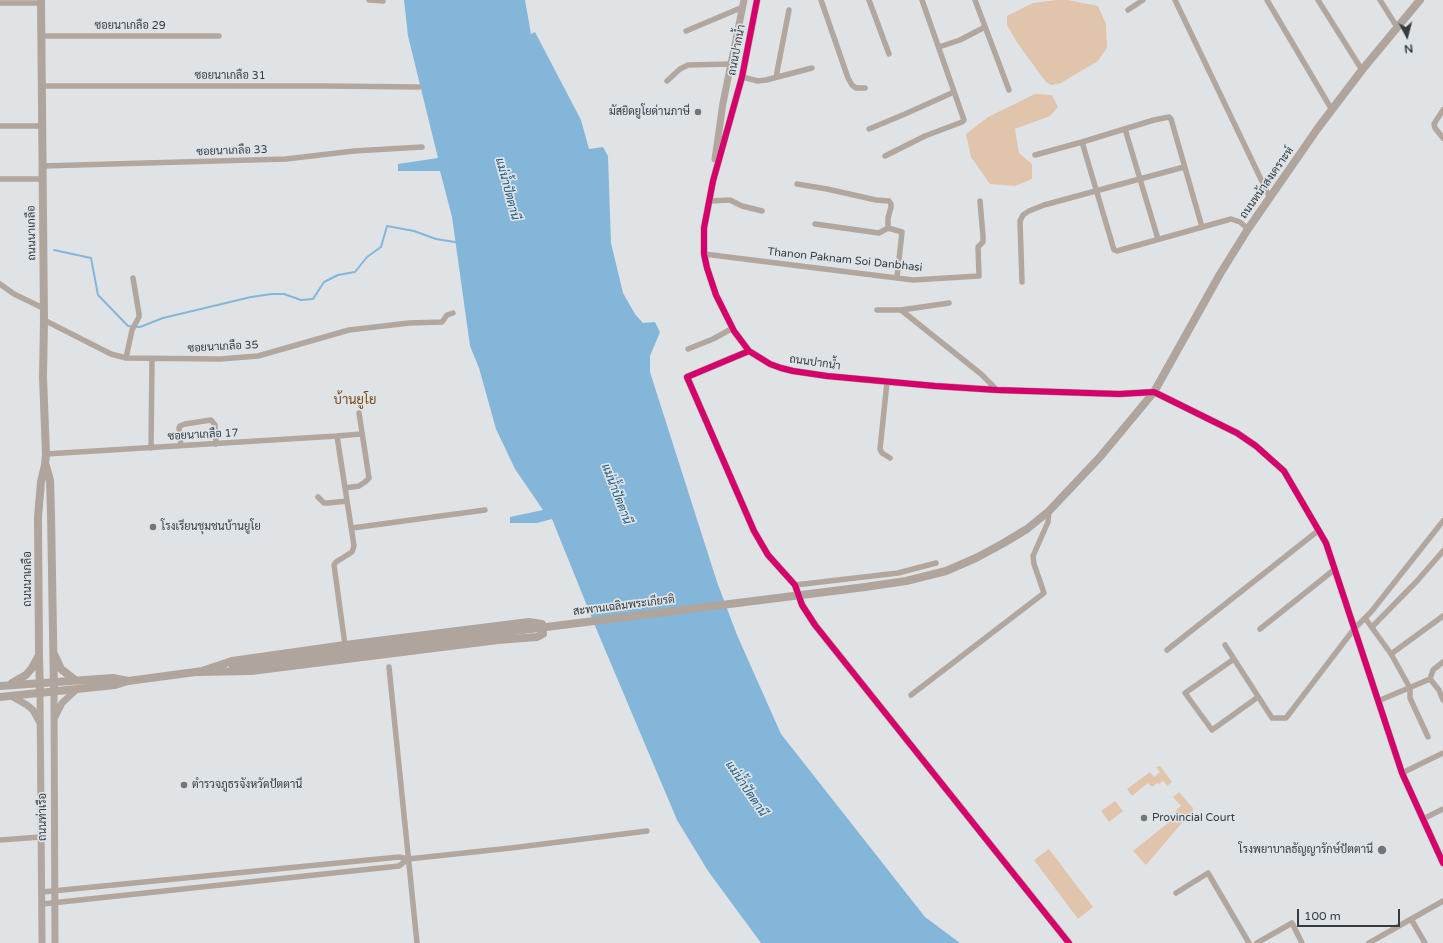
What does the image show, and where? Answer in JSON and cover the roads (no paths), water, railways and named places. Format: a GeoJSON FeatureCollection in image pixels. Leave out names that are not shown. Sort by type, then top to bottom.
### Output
{"type":"FeatureCollection","features":[{"type":"Feature","properties":{"kind":"main road","name":"ถนนหน้าสงเคราะห์"},"geometry":{"type":"LineString","coordinates":[[1049,510],[1100,457],[1154,392],[1220,274],[1248,229],[1362,70],[1420,0]]}},
{"type":"Feature","properties":{"kind":"main road","name":"ถนนนาเกลือ"},"geometry":{"type":"LineString","coordinates":[[40,693],[38,517],[40,482],[45,465],[46,454],[43,378],[44,320],[41,1]]}},
{"type":"Feature","properties":{"kind":"main road","name":"ถนนนาเกลือ"},"geometry":{"type":"LineString","coordinates":[[45,465],[50,480],[52,514],[54,692]]}},
{"type":"Feature","properties":{"kind":"main road","name":"สะพานเฉลิมพระเกียรติ"},"geometry":{"type":"LineString","coordinates":[[199,672],[906,581],[946,571],[976,558],[1027,529],[1049,510]]}},
{"type":"Feature","properties":{"kind":"main road"},"geometry":{"type":"LineString","coordinates":[[0,697],[115,685],[128,681],[199,672],[251,671],[498,640],[537,637],[543,634],[543,630],[542,624],[530,622],[345,645],[232,661],[199,672]]}},
{"type":"Feature","properties":{"kind":"main road"},"geometry":{"type":"LineString","coordinates":[[53,652],[61,669],[75,680]]}},
{"type":"Feature","properties":{"kind":"main road"},"geometry":{"type":"LineString","coordinates":[[10,685],[26,675],[39,656]]}},
{"type":"Feature","properties":{"kind":"main road"},"geometry":{"type":"LineString","coordinates":[[0,686],[53,681],[113,678],[128,681]]}},
{"type":"Feature","properties":{"kind":"street"},"geometry":{"type":"LineString","coordinates":[[369,0],[383,1]]}},
{"type":"Feature","properties":{"kind":"street","name":"ถนนปากน้ำ"},"geometry":{"type":"LineString","coordinates":[[713,181],[742,77],[757,0]]}},
{"type":"Feature","properties":{"kind":"street"},"geometry":{"type":"LineString","coordinates":[[821,0],[848,78],[852,85],[856,88],[865,88]]}},
{"type":"Feature","properties":{"kind":"street"},"geometry":{"type":"LineString","coordinates":[[869,0],[889,54]]}},
{"type":"Feature","properties":{"kind":"street"},"geometry":{"type":"LineString","coordinates":[[885,156],[925,136],[962,122],[964,118],[922,0]]}},
{"type":"Feature","properties":{"kind":"street"},"geometry":{"type":"LineString","coordinates":[[975,0],[1009,90]]}},
{"type":"Feature","properties":{"kind":"street"},"geometry":{"type":"LineString","coordinates":[[1128,10],[1143,0]]}},
{"type":"Feature","properties":{"kind":"street"},"geometry":{"type":"LineString","coordinates":[[1175,0],[1270,198]]}},
{"type":"Feature","properties":{"kind":"street"},"geometry":{"type":"LineString","coordinates":[[1266,0],[1332,110]]}},
{"type":"Feature","properties":{"kind":"street"},"geometry":{"type":"LineString","coordinates":[[1318,0],[1362,70]]}},
{"type":"Feature","properties":{"kind":"street"},"geometry":{"type":"LineString","coordinates":[[1380,0],[1397,28]]}},
{"type":"Feature","properties":{"kind":"street"},"geometry":{"type":"LineString","coordinates":[[0,3],[41,1]]}},
{"type":"Feature","properties":{"kind":"street"},"geometry":{"type":"LineString","coordinates":[[686,31],[743,3]]}},
{"type":"Feature","properties":{"kind":"street","name":"ถนนปากน้ำ"},"geometry":{"type":"LineString","coordinates":[[743,3],[723,103],[713,181],[704,228],[704,254],[716,295],[733,328],[749,351],[770,364],[793,371],[887,382],[997,390],[1126,394],[1154,392]]}},
{"type":"Feature","properties":{"kind":"street"},"geometry":{"type":"LineString","coordinates":[[776,77],[789,10]]}},
{"type":"Feature","properties":{"kind":"street"},"geometry":{"type":"LineString","coordinates":[[939,47],[960,40],[985,27]]}},
{"type":"Feature","properties":{"kind":"street","name":"ซอยนาเกลือ 29"},"geometry":{"type":"LineString","coordinates":[[41,36],[219,36]]}},
{"type":"Feature","properties":{"kind":"street"},"geometry":{"type":"LineString","coordinates":[[667,81],[680,69],[688,65],[731,64]]}},
{"type":"Feature","properties":{"kind":"street"},"geometry":{"type":"LineString","coordinates":[[742,77],[758,81],[766,80],[812,68]]}},
{"type":"Feature","properties":{"kind":"street","name":"ซอยนาเกลือ 31"},"geometry":{"type":"LineString","coordinates":[[41,86],[419,87]]}},
{"type":"Feature","properties":{"kind":"street"},"geometry":{"type":"LineString","coordinates":[[869,129],[954,92]]}},
{"type":"Feature","properties":{"kind":"street"},"geometry":{"type":"LineString","coordinates":[[1443,110],[1434,124],[1435,128],[1443,138]]}},
{"type":"Feature","properties":{"kind":"street"},"geometry":{"type":"LineString","coordinates":[[1035,155],[1154,120],[1169,117],[1171,119],[1202,227]]}},
{"type":"Feature","properties":{"kind":"street"},"geometry":{"type":"LineString","coordinates":[[0,126],[41,126]]}},
{"type":"Feature","properties":{"kind":"street"},"geometry":{"type":"LineString","coordinates":[[1125,129],[1158,239]]}},
{"type":"Feature","properties":{"kind":"street"},"geometry":{"type":"LineString","coordinates":[[1082,142],[1114,250],[1117,251],[1231,219],[1240,222],[1248,229]]}},
{"type":"Feature","properties":{"kind":"street","name":"ซอยนาเกลือ 33"},"geometry":{"type":"LineString","coordinates":[[42,166],[286,159],[354,150],[422,147]]}},
{"type":"Feature","properties":{"kind":"street"},"geometry":{"type":"LineString","coordinates":[[1022,282],[1020,221],[1023,215],[1044,205],[1184,167]]}},
{"type":"Feature","properties":{"kind":"street"},"geometry":{"type":"LineString","coordinates":[[0,179],[42,179]]}},
{"type":"Feature","properties":{"kind":"street"},"geometry":{"type":"LineString","coordinates":[[797,184],[828,189],[876,200],[889,201],[891,204],[888,228]]}},
{"type":"Feature","properties":{"kind":"street"},"geometry":{"type":"LineString","coordinates":[[709,201],[730,200],[742,206],[762,211]]}},
{"type":"Feature","properties":{"kind":"street","name":"Thanon Paknam Soi Danbhasi"},"geometry":{"type":"LineString","coordinates":[[704,254],[913,280],[979,276],[978,247],[983,242],[980,201]]}},
{"type":"Feature","properties":{"kind":"street"},"geometry":{"type":"LineString","coordinates":[[815,224],[879,233],[888,228],[902,232],[897,277]]}},
{"type":"Feature","properties":{"kind":"street"},"geometry":{"type":"LineString","coordinates":[[126,358],[132,330],[139,314],[133,278]]}},
{"type":"Feature","properties":{"kind":"street"},"geometry":{"type":"LineString","coordinates":[[0,284],[14,294],[43,308]]}},
{"type":"Feature","properties":{"kind":"street"},"geometry":{"type":"LineString","coordinates":[[877,310],[901,310],[949,303]]}},
{"type":"Feature","properties":{"kind":"street"},"geometry":{"type":"LineString","coordinates":[[901,310],[981,374],[997,390]]}},
{"type":"Feature","properties":{"kind":"street","name":"ซอยนาเกลือ 35"},"geometry":{"type":"LineString","coordinates":[[44,320],[112,354],[126,358],[220,359],[258,356],[350,330],[409,323],[442,322],[447,315],[453,313]]}},
{"type":"Feature","properties":{"kind":"street"},"geometry":{"type":"LineString","coordinates":[[688,349],[733,328]]}},
{"type":"Feature","properties":{"kind":"street"},"geometry":{"type":"LineString","coordinates":[[749,351],[687,378],[754,531],[768,555],[795,585],[802,605],[815,625],[1069,943]]}},
{"type":"Feature","properties":{"kind":"street"},"geometry":{"type":"LineString","coordinates":[[151,448],[152,359]]}},
{"type":"Feature","properties":{"kind":"street"},"geometry":{"type":"LineString","coordinates":[[887,382],[880,449],[882,453],[890,458]]}},
{"type":"Feature","properties":{"kind":"street"},"geometry":{"type":"LineString","coordinates":[[1154,392],[1237,433],[1256,446],[1284,471],[1326,543],[1402,772],[1443,863]]}},
{"type":"Feature","properties":{"kind":"street"},"geometry":{"type":"LineString","coordinates":[[346,488],[359,486],[368,478],[359,413]]}},
{"type":"Feature","properties":{"kind":"street"},"geometry":{"type":"LineString","coordinates":[[181,446],[179,428],[181,425],[211,420],[215,425],[216,444]]}},
{"type":"Feature","properties":{"kind":"street","name":"ซอยนาเกลือ 17"},"geometry":{"type":"LineString","coordinates":[[46,454],[361,434]]}},
{"type":"Feature","properties":{"kind":"street"},"geometry":{"type":"LineString","coordinates":[[337,436],[352,528],[354,550],[334,565],[345,645]]}},
{"type":"Feature","properties":{"kind":"street"},"geometry":{"type":"LineString","coordinates":[[318,497],[324,503],[328,504],[347,501]]}},
{"type":"Feature","properties":{"kind":"street"},"geometry":{"type":"LineString","coordinates":[[352,528],[485,510]]}},
{"type":"Feature","properties":{"kind":"street"},"geometry":{"type":"LineString","coordinates":[[911,695],[1044,593],[1034,564],[1033,556],[1048,522],[1049,510]]}},
{"type":"Feature","properties":{"kind":"street"},"geometry":{"type":"LineString","coordinates":[[1225,645],[1272,718],[1286,718],[1354,629],[1365,618],[1443,521]]}},
{"type":"Feature","properties":{"kind":"street"},"geometry":{"type":"LineString","coordinates":[[1167,650],[1319,530]]}},
{"type":"Feature","properties":{"kind":"street"},"geometry":{"type":"LineString","coordinates":[[1372,627],[1417,581],[1443,551]]}},
{"type":"Feature","properties":{"kind":"street"},"geometry":{"type":"LineString","coordinates":[[795,585],[898,573],[936,562]]}},
{"type":"Feature","properties":{"kind":"street"},"geometry":{"type":"LineString","coordinates":[[1260,629],[1335,569]]}},
{"type":"Feature","properties":{"kind":"street"},"geometry":{"type":"LineString","coordinates":[[1391,654],[1443,616]]}},
{"type":"Feature","properties":{"kind":"street"},"geometry":{"type":"LineString","coordinates":[[1365,618],[1391,654],[1410,688],[1410,698],[1428,737]]}},
{"type":"Feature","properties":{"kind":"street"},"geometry":{"type":"LineString","coordinates":[[1234,658],[1185,693],[1212,730],[1258,697]]}},
{"type":"Feature","properties":{"kind":"street"},"geometry":{"type":"LineString","coordinates":[[1378,701],[1430,679],[1433,670],[1443,662]]}},
{"type":"Feature","properties":{"kind":"street"},"geometry":{"type":"LineString","coordinates":[[389,668],[416,943]]}},
{"type":"Feature","properties":{"kind":"street"},"geometry":{"type":"LineString","coordinates":[[1430,679],[1441,688],[1443,700]]}},
{"type":"Feature","properties":{"kind":"street"},"geometry":{"type":"LineString","coordinates":[[54,719],[62,703],[77,689]]}},
{"type":"Feature","properties":{"kind":"street","name":"ถนนท่าเรือ"},"geometry":{"type":"LineString","coordinates":[[54,692],[55,943]]}},
{"type":"Feature","properties":{"kind":"street","name":"ถนนท่าเรือ"},"geometry":{"type":"LineString","coordinates":[[40,693],[42,943]]}},
{"type":"Feature","properties":{"kind":"street"},"geometry":{"type":"LineString","coordinates":[[11,696],[33,710],[40,724]]}},
{"type":"Feature","properties":{"kind":"street"},"geometry":{"type":"LineString","coordinates":[[1402,772],[1443,754]]}},
{"type":"Feature","properties":{"kind":"street"},"geometry":{"type":"LineString","coordinates":[[1423,819],[1443,809]]}},
{"type":"Feature","properties":{"kind":"street"},"geometry":{"type":"LineString","coordinates":[[42,892],[399,857],[408,859],[647,831]]}},
{"type":"Feature","properties":{"kind":"street"},"geometry":{"type":"LineString","coordinates":[[0,840],[41,837]]}},
{"type":"Feature","properties":{"kind":"street"},"geometry":{"type":"LineString","coordinates":[[42,904],[399,866],[408,859]]}},
{"type":"Feature","properties":{"kind":"street"},"geometry":{"type":"LineString","coordinates":[[1176,893],[1208,873],[1249,943]]}},
{"type":"Feature","properties":{"kind":"street"},"geometry":{"type":"LineString","coordinates":[[1370,943],[1443,901]]}},
{"type":"Feature","properties":{"kind":"street"},"geometry":{"type":"LineString","coordinates":[[1412,919],[1425,943]]}},
{"type":"Feature","properties":{"kind":"street"},"geometry":{"type":"LineString","coordinates":[[1257,943],[1292,923],[1302,943]]}},
{"type":"Feature","properties":{"kind":"water","name":"แม่น้ำปัตตานี"},"geometry":{"type":"Polygon","coordinates":[[[404,0],[525,0],[531,34],[535,32],[581,120],[589,149],[603,147],[608,156],[611,243],[623,293],[635,314],[643,323],[655,322],[660,332],[650,356],[650,372],[717,582],[737,635],[781,734],[925,917],[960,943],[761,943],[708,871],[677,820],[598,633],[552,519],[537,523],[510,523],[510,517],[543,510],[515,469],[496,429],[479,368],[470,346],[452,217],[440,171],[398,171],[398,164],[438,158],[408,36],[404,0]]]}},
{"type":"Feature","properties":{"kind":"waterway"},"geometry":{"type":"LineString","coordinates":[[54,250],[91,258],[98,295],[128,326],[140,327],[163,318],[251,297],[284,294],[301,300],[313,299],[324,282],[338,275],[355,272],[367,257],[381,247],[387,226],[414,231],[436,239],[455,242]]}},
{"type":"Feature","properties":{"kind":"place","name":"มัสยิดยูโยด่านภาษี"},"geometry":{"type":"Point","coordinates":[698,112]}},
{"type":"Feature","properties":{"kind":"place","name":"โรงเรียนชุมชนบ้านยูโย"},"geometry":{"type":"Point","coordinates":[153,527]}},
{"type":"Feature","properties":{"kind":"place","name":"ตำรวจภูธรจังหวัดปัตตานี"},"geometry":{"type":"Point","coordinates":[184,785]}},
{"type":"Feature","properties":{"kind":"place","name":"Provincial Court"},"geometry":{"type":"Point","coordinates":[1144,818]}},
{"type":"Feature","properties":{"kind":"place","name":"โรงพยาบาลธัญญารักษ์ปัตตานี"},"geometry":{"type":"Point","coordinates":[1382,850]}},
{"type":"Feature","properties":{"kind":"district","name":"บ้านยูโย"},"geometry":{"type":"Point","coordinates":[355,401]}}]}
